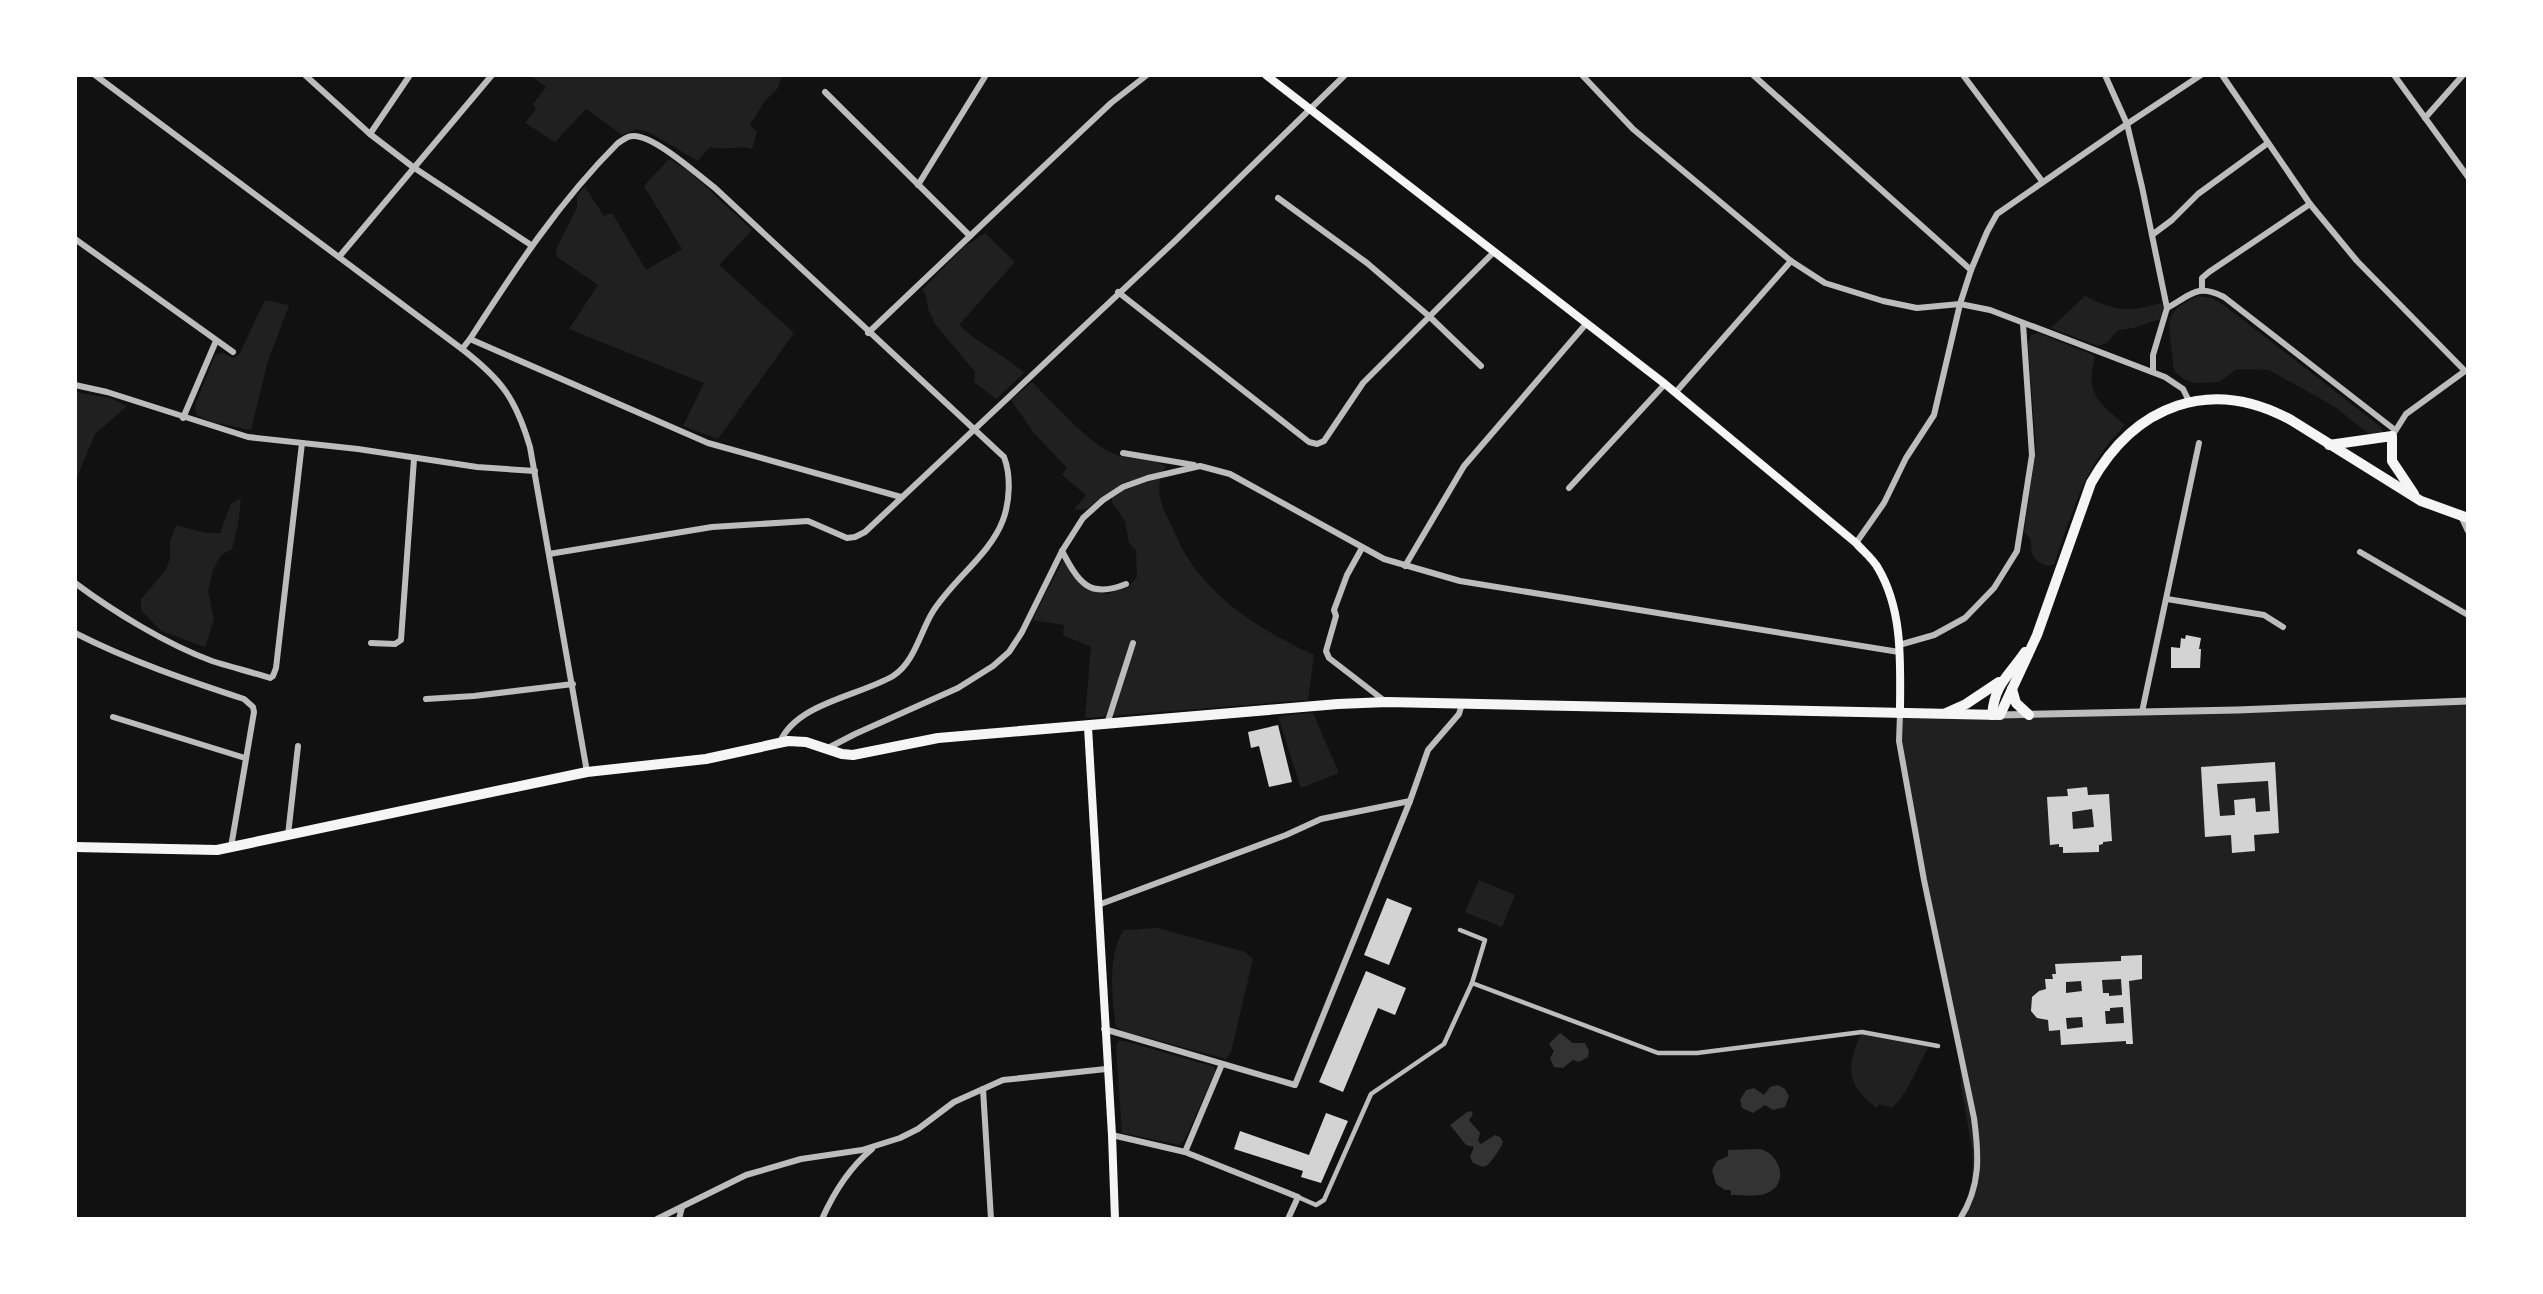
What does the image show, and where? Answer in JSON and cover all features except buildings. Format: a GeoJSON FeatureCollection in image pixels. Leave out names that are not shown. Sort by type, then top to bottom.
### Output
{"type":"FeatureCollection","features":[{"type":"Feature","properties":{"kind":"main road"},"geometry":{"type":"LineString","coordinates":[[1266,75],[1665,384],[1856,543],[1878,568],[1889,590],[1896,615],[1900,714]]}},
{"type":"Feature","properties":{"kind":"main road"},"geometry":{"type":"LineString","coordinates":[[1996,715],[2037,635],[2091,483],[2115,447],[2139,425],[2170,407],[2223,400],[2259,405],[2291,420],[2417,499],[2465,517]]}},
{"type":"Feature","properties":{"kind":"main road"},"geometry":{"type":"LineString","coordinates":[[2329,445],[2393,433],[2392,461],[2417,499]]}},
{"type":"Feature","properties":{"kind":"main road"},"geometry":{"type":"LineString","coordinates":[[1944,714],[1966,704],[2000,682],[2037,635]]}},
{"type":"Feature","properties":{"kind":"main road"},"geometry":{"type":"LineString","coordinates":[[1996,715],[1993,698],[2000,682]]}},
{"type":"Feature","properties":{"kind":"main road"},"geometry":{"type":"LineString","coordinates":[[2011,689],[2016,703],[2029,715]]}},
{"type":"Feature","properties":{"kind":"main road"},"geometry":{"type":"LineString","coordinates":[[75,848],[153,850],[231,847],[587,772],[706,759],[780,742],[800,741],[848,755],[938,738],[1387,702],[1996,715]]}},
{"type":"Feature","properties":{"kind":"main road"},"geometry":{"type":"LineString","coordinates":[[1088,727],[1115,1219]]}},
{"type":"Feature","properties":{"kind":"street"},"geometry":{"type":"LineString","coordinates":[[95,75],[462,349],[499,380],[522,418],[534,471],[587,772]]}},
{"type":"Feature","properties":{"kind":"street"},"geometry":{"type":"LineString","coordinates":[[305,75],[370,134],[413,167],[531,245]]}},
{"type":"Feature","properties":{"kind":"street"},"geometry":{"type":"LineString","coordinates":[[370,134],[410,75]]}},
{"type":"Feature","properties":{"kind":"street"},"geometry":{"type":"LineString","coordinates":[[339,257],[492,75]]}},
{"type":"Feature","properties":{"kind":"street"},"geometry":{"type":"LineString","coordinates":[[918,185],[986,75]]}},
{"type":"Feature","properties":{"kind":"street"},"geometry":{"type":"LineString","coordinates":[[868,333],[1111,103],[1147,75]]}},
{"type":"Feature","properties":{"kind":"street"},"geometry":{"type":"LineString","coordinates":[[549,554],[712,527],[808,522],[847,538],[865,532],[1176,240],[1345,75]]}},
{"type":"Feature","properties":{"kind":"street"},"geometry":{"type":"LineString","coordinates":[[1582,75],[1633,129],[1791,261],[1825,284],[1917,308],[1960,304],[1990,310],[2153,372],[2183,389],[2190,403]]}},
{"type":"Feature","properties":{"kind":"street"},"geometry":{"type":"LineString","coordinates":[[1753,75],[1971,270]]}},
{"type":"Feature","properties":{"kind":"street"},"geometry":{"type":"LineString","coordinates":[[1963,75],[2042,181]]}},
{"type":"Feature","properties":{"kind":"street"},"geometry":{"type":"LineString","coordinates":[[2105,75],[2127,124],[2167,309],[2153,355],[2153,372]]}},
{"type":"Feature","properties":{"kind":"street"},"geometry":{"type":"LineString","coordinates":[[1856,543],[1884,503],[1906,458],[1934,415],[1960,304],[1971,270],[1997,214],[2201,75]]}},
{"type":"Feature","properties":{"kind":"street"},"geometry":{"type":"LineString","coordinates":[[2167,309],[2202,289],[2224,297],[2393,433],[2414,408],[2467,370],[2357,261],[2310,204],[2222,75]]}},
{"type":"Feature","properties":{"kind":"street"},"geometry":{"type":"LineString","coordinates":[[2394,75],[2468,177]]}},
{"type":"Feature","properties":{"kind":"street"},"geometry":{"type":"LineString","coordinates":[[2425,118],[2463,75]]}},
{"type":"Feature","properties":{"kind":"street"},"geometry":{"type":"LineString","coordinates":[[825,92],[970,236]]}},
{"type":"Feature","properties":{"kind":"street"},"geometry":{"type":"LineString","coordinates":[[462,349],[531,245],[565,201],[601,160],[624,139],[634,136],[677,157],[744,215],[1004,457],[1007,466],[1008,503],[1004,520],[994,539],[945,593],[903,668],[892,676],[834,700],[794,723],[785,731],[780,742]]}},
{"type":"Feature","properties":{"kind":"street"},"geometry":{"type":"LineString","coordinates":[[2152,235],[2198,194],[2268,143]]}},
{"type":"Feature","properties":{"kind":"street"},"geometry":{"type":"LineString","coordinates":[[1278,198],[1367,264],[1430,317],[1481,366]]}},
{"type":"Feature","properties":{"kind":"street"},"geometry":{"type":"LineString","coordinates":[[2202,289],[2202,278],[2209,272],[2310,204]]}},
{"type":"Feature","properties":{"kind":"street"},"geometry":{"type":"LineString","coordinates":[[75,239],[233,352]]}},
{"type":"Feature","properties":{"kind":"street"},"geometry":{"type":"LineString","coordinates":[[1118,292],[1310,442],[1317,444],[1324,441],[1363,383],[1494,252]]}},
{"type":"Feature","properties":{"kind":"street"},"geometry":{"type":"LineString","coordinates":[[1675,393],[1791,261]]}},
{"type":"Feature","properties":{"kind":"street"},"geometry":{"type":"LineString","coordinates":[[1405,565],[1464,466],[1586,324]]}},
{"type":"Feature","properties":{"kind":"street"},"geometry":{"type":"LineString","coordinates":[[1123,453],[1230,474],[1384,559],[1460,580],[1899,648],[1934,635],[1965,618],[1994,588],[2017,551],[2032,455],[2023,324]]}},
{"type":"Feature","properties":{"kind":"street"},"geometry":{"type":"LineString","coordinates":[[470,339],[708,443],[901,497]]}},
{"type":"Feature","properties":{"kind":"street"},"geometry":{"type":"LineString","coordinates":[[183,418],[216,341]]}},
{"type":"Feature","properties":{"kind":"street"},"geometry":{"type":"LineString","coordinates":[[1569,488],[1665,384]]}},
{"type":"Feature","properties":{"kind":"street"},"geometry":{"type":"LineString","coordinates":[[75,385],[248,437],[358,449],[477,467],[534,471]]}},
{"type":"Feature","properties":{"kind":"street"},"geometry":{"type":"LineString","coordinates":[[75,583],[160,636],[211,660],[270,678],[276,668],[302,443]]}},
{"type":"Feature","properties":{"kind":"street"},"geometry":{"type":"LineString","coordinates":[[2142,712],[2199,443]]}},
{"type":"Feature","properties":{"kind":"street"},"geometry":{"type":"LineString","coordinates":[[370,643],[396,644],[401,640],[414,458]]}},
{"type":"Feature","properties":{"kind":"street"},"geometry":{"type":"LineString","coordinates":[[828,748],[958,688],[993,666],[1009,652],[1022,632],[1062,551],[1083,518],[1113,494],[1148,478],[1200,466]]}},
{"type":"Feature","properties":{"kind":"street"},"geometry":{"type":"LineString","coordinates":[[2465,517],[2468,530]]}},
{"type":"Feature","properties":{"kind":"street"},"geometry":{"type":"LineString","coordinates":[[1362,548],[1347,575],[1334,610],[1336,616],[1326,651],[1329,658],[1387,702]]}},
{"type":"Feature","properties":{"kind":"street"},"geometry":{"type":"LineString","coordinates":[[1062,551],[1076,575],[1093,590],[1111,590],[1126,584]]}},
{"type":"Feature","properties":{"kind":"street"},"geometry":{"type":"LineString","coordinates":[[2360,552],[2468,615]]}},
{"type":"Feature","properties":{"kind":"street"},"geometry":{"type":"LineString","coordinates":[[2167,599],[2264,615],[2283,627]]}},
{"type":"Feature","properties":{"kind":"street"},"geometry":{"type":"LineString","coordinates":[[75,633],[113,653],[248,702],[254,712],[231,847]]}},
{"type":"Feature","properties":{"kind":"street"},"geometry":{"type":"LineString","coordinates":[[1107,725],[1133,643]]}},
{"type":"Feature","properties":{"kind":"street"},"geometry":{"type":"LineString","coordinates":[[426,699],[573,684]]}},
{"type":"Feature","properties":{"kind":"street"},"geometry":{"type":"LineString","coordinates":[[1996,715],[2468,701]]}},
{"type":"Feature","properties":{"kind":"street"},"geometry":{"type":"LineString","coordinates":[[1104,1029],[1295,1085],[1410,802],[1428,750],[1459,714],[1462,704]]}},
{"type":"Feature","properties":{"kind":"street"},"geometry":{"type":"LineString","coordinates":[[1900,714],[1899,741],[1902,761],[1979,1153],[1979,1173],[1960,1219]]}},
{"type":"Feature","properties":{"kind":"street"},"geometry":{"type":"LineString","coordinates":[[113,717],[245,758]]}},
{"type":"Feature","properties":{"kind":"street"},"geometry":{"type":"LineString","coordinates":[[289,835],[298,746]]}},
{"type":"Feature","properties":{"kind":"street"},"geometry":{"type":"LineString","coordinates":[[1098,905],[1286,835],[1321,819],[1410,802]]}},
{"type":"Feature","properties":{"kind":"street"},"geometry":{"type":"LineString","coordinates":[[1112,1135],[1185,1152],[1316,1205],[1324,1200],[1371,1094],[1444,1044],[1472,983],[1485,940],[1460,930]]}},
{"type":"Feature","properties":{"kind":"street"},"geometry":{"type":"LineString","coordinates":[[1472,983],[1658,1053],[1697,1053],[1862,1032],[1938,1046]]}},
{"type":"Feature","properties":{"kind":"street"},"geometry":{"type":"LineString","coordinates":[[1185,1152],[1222,1064]]}},
{"type":"Feature","properties":{"kind":"street"},"geometry":{"type":"LineString","coordinates":[[657,1219],[746,1175],[801,1159],[862,1150],[900,1138],[918,1129],[954,1102],[1003,1080],[1106,1069]]}},
{"type":"Feature","properties":{"kind":"street"},"geometry":{"type":"LineString","coordinates":[[983,1089],[991,1219]]}},
{"type":"Feature","properties":{"kind":"street"},"geometry":{"type":"LineString","coordinates":[[822,1219],[831,1199],[851,1169],[876,1145]]}},
{"type":"Feature","properties":{"kind":"street"},"geometry":{"type":"LineString","coordinates":[[1288,1219],[1298,1197]]}},
{"type":"Feature","properties":{"kind":"street"},"geometry":{"type":"LineString","coordinates":[[679,1219],[682,1207]]}},
{"type":"Feature","properties":{"kind":"shaded area"},"geometry":{"type":"Polygon","coordinates":[[[530,75],[782,75],[778,88],[764,102],[750,125],[757,132],[752,149],[710,147],[698,161],[650,133],[637,129],[622,135],[586,109],[555,142],[525,123],[536,109],[533,104],[546,87],[530,75]]]}},
{"type":"Feature","properties":{"kind":"shaded area"},"geometry":{"type":"Polygon","coordinates":[[[669,159],[689,171],[752,230],[719,265],[794,333],[718,439],[683,426],[704,383],[569,329],[598,285],[557,257],[556,249],[577,208],[577,195],[585,187],[604,216],[612,213],[646,270],[682,249],[644,186],[669,159]]]}},
{"type":"Feature","properties":{"kind":"shaded area"},"geometry":{"type":"Polygon","coordinates":[[[985,233],[1015,262],[959,325],[1024,373],[996,399],[974,382],[975,372],[935,324],[922,290],[963,248],[985,233]]]}},
{"type":"Feature","properties":{"kind":"shaded area"},"geometry":{"type":"Polygon","coordinates":[[[2085,296],[2114,308],[2131,309],[2162,303],[2163,307],[2160,319],[2118,330],[2107,343],[2098,346],[2051,328],[2085,296]]]}},
{"type":"Feature","properties":{"kind":"shaded area"},"geometry":{"type":"Polygon","coordinates":[[[2198,296],[2212,298],[2225,306],[2381,427],[2383,433],[2369,434],[2335,407],[2269,370],[2237,369],[2219,382],[2195,383],[2185,380],[2176,373],[2173,366],[2169,324],[2176,309],[2198,296]]]}},
{"type":"Feature","properties":{"kind":"shaded area"},"geometry":{"type":"Polygon","coordinates":[[[265,300],[289,305],[267,364],[251,430],[212,422],[196,415],[195,406],[215,355],[223,353],[233,358],[239,355],[265,300]]]}},
{"type":"Feature","properties":{"kind":"shaded area"},"geometry":{"type":"Polygon","coordinates":[[[2038,333],[2093,355],[2095,358],[2092,381],[2096,397],[2125,425],[2099,457],[2090,473],[2081,490],[2054,564],[2048,566],[2034,557],[2031,540],[2024,532],[2036,448],[2028,344],[2031,335],[2038,333]]]}},
{"type":"Feature","properties":{"kind":"shaded area"},"geometry":{"type":"Polygon","coordinates":[[[1032,382],[1082,432],[1104,449],[1120,456],[1154,461],[1166,467],[1160,481],[1160,495],[1184,552],[1210,586],[1241,613],[1276,636],[1314,655],[1308,700],[1085,718],[1091,647],[1063,635],[1064,625],[1032,620],[1063,560],[1074,577],[1086,588],[1108,594],[1131,584],[1137,577],[1136,550],[1129,543],[1125,521],[1112,503],[1112,491],[1087,509],[1074,510],[1086,495],[1062,475],[1067,468],[1034,433],[1011,400],[1032,382]]]}},
{"type":"Feature","properties":{"kind":"shaded area"},"geometry":{"type":"Polygon","coordinates":[[[75,392],[110,398],[127,406],[95,434],[76,480],[75,392]]]}},
{"type":"Feature","properties":{"kind":"shaded area"},"geometry":{"type":"Polygon","coordinates":[[[241,498],[232,549],[221,555],[213,570],[208,591],[214,620],[205,647],[161,631],[141,610],[141,599],[165,571],[170,560],[170,542],[176,525],[206,533],[220,533],[231,504],[241,498]]]}},
{"type":"Feature","properties":{"kind":"shaded area"},"geometry":{"type":"Polygon","coordinates":[[[2468,702],[2468,1219],[1960,1219],[1973,1193],[1972,1150],[1961,1085],[1960,1060],[1899,741],[1900,714],[2468,702]]]}},
{"type":"Feature","properties":{"kind":"shaded area"},"geometry":{"type":"Polygon","coordinates":[[[1313,713],[1339,773],[1301,788],[1278,716],[1313,713]]]}},
{"type":"Feature","properties":{"kind":"shaded area"},"geometry":{"type":"Polygon","coordinates":[[[1479,880],[1515,895],[1502,927],[1465,912],[1479,880]]]}},
{"type":"Feature","properties":{"kind":"shaded area"},"geometry":{"type":"Polygon","coordinates":[[[1158,928],[1245,952],[1253,959],[1231,1052],[1226,1059],[1116,1027],[1112,977],[1119,939],[1124,930],[1158,928]]]}},
{"type":"Feature","properties":{"kind":"shaded area"},"geometry":{"type":"Polygon","coordinates":[[[1862,1032],[1930,1045],[1909,1086],[1892,1108],[1879,1104],[1877,1108],[1866,1099],[1854,1082],[1851,1064],[1862,1032]]]}},
{"type":"Feature","properties":{"kind":"shaded area"},"geometry":{"type":"Polygon","coordinates":[[[1560,1033],[1573,1043],[1585,1043],[1589,1051],[1588,1057],[1579,1062],[1573,1060],[1563,1068],[1554,1067],[1550,1058],[1554,1051],[1549,1044],[1560,1033]]]}},
{"type":"Feature","properties":{"kind":"shaded area"},"geometry":{"type":"Polygon","coordinates":[[[1118,1041],[1215,1067],[1186,1137],[1180,1145],[1122,1133],[1116,1047],[1118,1041]]]}},
{"type":"Feature","properties":{"kind":"shaded area"},"geometry":{"type":"Polygon","coordinates":[[[1778,1085],[1785,1089],[1789,1096],[1785,1107],[1773,1110],[1765,1105],[1753,1113],[1742,1108],[1740,1100],[1746,1090],[1754,1088],[1764,1095],[1770,1087],[1778,1085]]]}},
{"type":"Feature","properties":{"kind":"shaded area"},"geometry":{"type":"Polygon","coordinates":[[[1471,1111],[1473,1114],[1469,1120],[1480,1133],[1478,1141],[1481,1144],[1495,1135],[1503,1142],[1488,1165],[1483,1167],[1473,1163],[1470,1157],[1474,1147],[1466,1145],[1450,1125],[1471,1111]]]}},
{"type":"Feature","properties":{"kind":"shaded area"},"geometry":{"type":"Polygon","coordinates":[[[1761,1149],[1778,1164],[1780,1178],[1773,1190],[1757,1195],[1731,1195],[1731,1190],[1725,1190],[1716,1184],[1712,1170],[1717,1161],[1728,1156],[1728,1150],[1761,1149]]]}}]}
